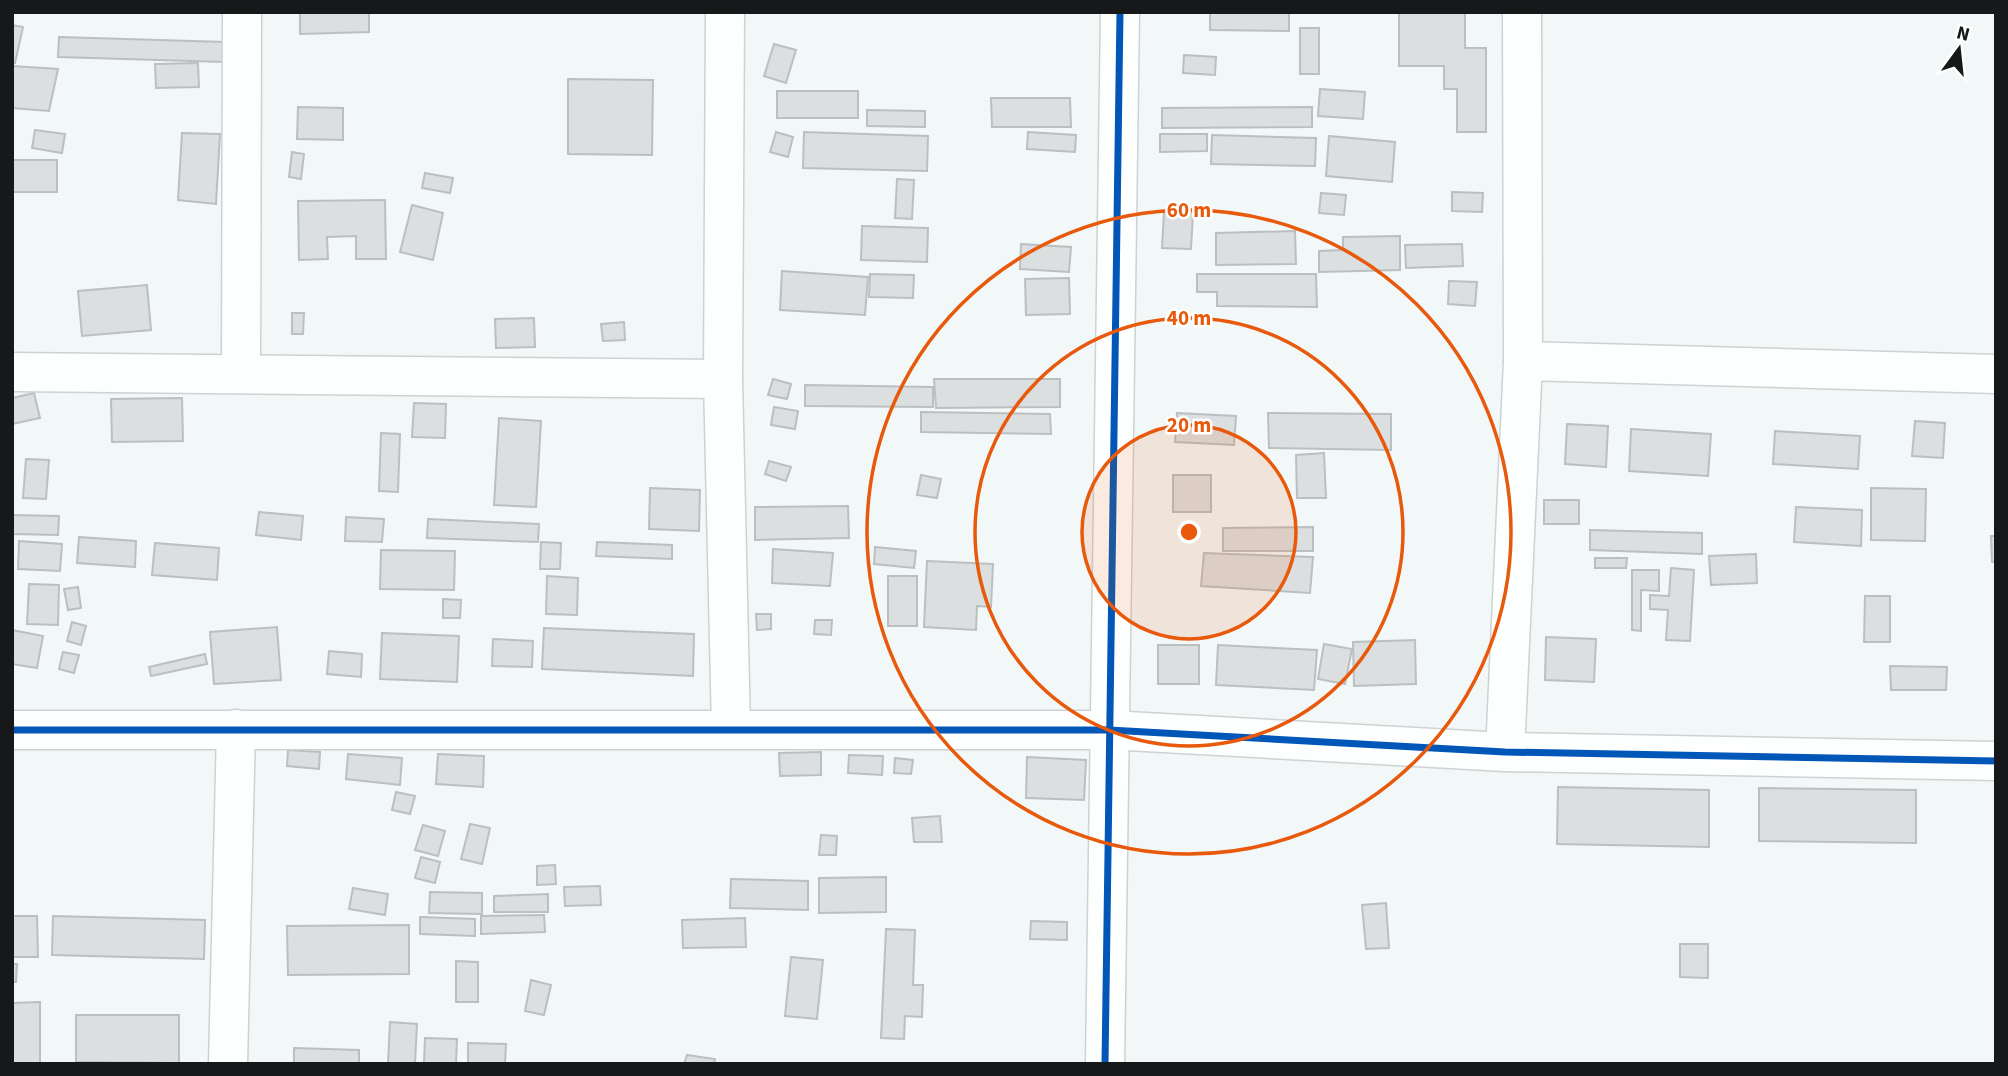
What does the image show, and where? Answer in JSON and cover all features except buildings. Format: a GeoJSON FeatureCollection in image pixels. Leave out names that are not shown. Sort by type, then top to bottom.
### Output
{"type":"FeatureCollection","features":[{"type":"Feature","properties":{"kind":"street"},"geometry":{"type":"LineString","coordinates":[[242,374],[243,12]]}},
{"type":"Feature","properties":{"kind":"street"},"geometry":{"type":"LineString","coordinates":[[725,12],[723,379],[731,729]]}},
{"type":"Feature","properties":{"kind":"street"},"geometry":{"type":"LineString","coordinates":[[1104,1064],[1119,12]]}},
{"type":"Feature","properties":{"kind":"street"},"geometry":{"type":"LineString","coordinates":[[1504,752],[1523,361],[1522,12]]}},
{"type":"Feature","properties":{"kind":"street"},"geometry":{"type":"LineString","coordinates":[[1523,361],[1996,374]]}},
{"type":"Feature","properties":{"kind":"street"},"geometry":{"type":"LineString","coordinates":[[12,372],[723,379]]}},
{"type":"Feature","properties":{"kind":"street"},"geometry":{"type":"LineString","coordinates":[[228,1064],[236,729]]}},
{"type":"Feature","properties":{"kind":"street"},"geometry":{"type":"LineString","coordinates":[[12,730],[1109,730],[1504,752],[1996,761]]}},
{"type":"Feature","properties":{"kind":"cycle path"},"geometry":{"type":"LineString","coordinates":[[1105,1064],[1120,12]]}},
{"type":"Feature","properties":{"kind":"cycle path"},"geometry":{"type":"LineString","coordinates":[[12,730],[1109,730],[1505,752],[1996,761]]}}]}
